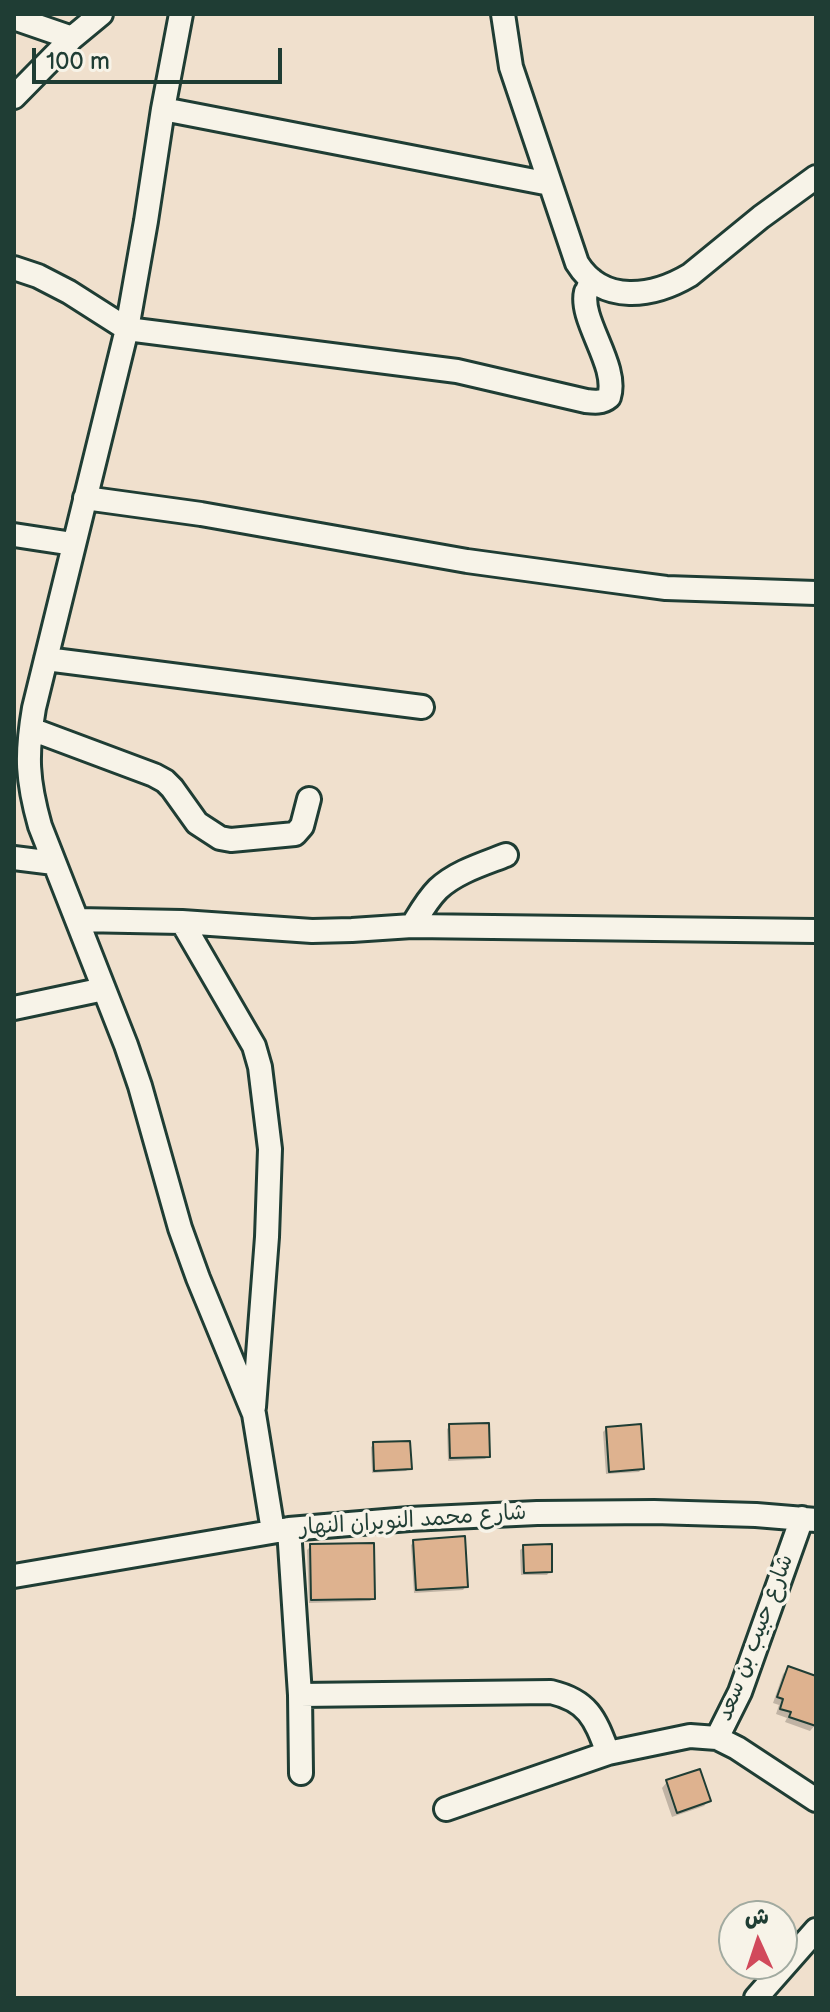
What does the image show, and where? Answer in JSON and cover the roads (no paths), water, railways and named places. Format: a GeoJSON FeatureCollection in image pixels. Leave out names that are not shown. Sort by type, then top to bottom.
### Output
{"type":"FeatureCollection","features":[{"type":"Feature","properties":{"kind":"street"},"geometry":{"type":"LineString","coordinates":[[14,97],[72,38],[101,14]]}},
{"type":"Feature","properties":{"kind":"street"},"geometry":{"type":"LineString","coordinates":[[181,14],[127,329],[46,659],[26,718],[28,759],[30,787],[40,826],[140,1086],[180,1228],[198,1278],[254,1414],[281,1530],[300,1695],[301,1773]]}},
{"type":"Feature","properties":{"kind":"street"},"geometry":{"type":"LineString","coordinates":[[503,14],[511,67],[577,263],[583,273],[608,290],[637,293],[679,281],[816,177]]}},
{"type":"Feature","properties":{"kind":"street"},"geometry":{"type":"LineString","coordinates":[[14,18],[72,38]]}},
{"type":"Feature","properties":{"kind":"street"},"geometry":{"type":"LineString","coordinates":[[163,109],[550,184]]}},
{"type":"Feature","properties":{"kind":"street"},"geometry":{"type":"LineString","coordinates":[[14,268],[69,292],[127,329],[457,371],[598,402],[609,397],[612,381],[586,305],[586,291],[592,280]]}},
{"type":"Feature","properties":{"kind":"street"},"geometry":{"type":"LineString","coordinates":[[85,498],[201,514],[467,561],[666,588],[816,593]]}},
{"type":"Feature","properties":{"kind":"street"},"geometry":{"type":"LineString","coordinates":[[14,535],[73,544]]}},
{"type":"Feature","properties":{"kind":"street"},"geometry":{"type":"LineString","coordinates":[[46,659],[422,707]]}},
{"type":"Feature","properties":{"kind":"street"},"geometry":{"type":"LineString","coordinates":[[26,718],[165,781],[197,823],[225,840],[295,834],[302,826],[309,799]]}},
{"type":"Feature","properties":{"kind":"street"},"geometry":{"type":"LineString","coordinates":[[412,926],[440,887],[457,876],[506,855]]}},
{"type":"Feature","properties":{"kind":"street"},"geometry":{"type":"LineString","coordinates":[[14,858],[54,863]]}},
{"type":"Feature","properties":{"kind":"street"},"geometry":{"type":"LineString","coordinates":[[77,920],[182,922],[312,931],[412,926],[816,931]]}},
{"type":"Feature","properties":{"kind":"street"},"geometry":{"type":"LineString","coordinates":[[182,922],[254,1046],[260,1067],[270,1149],[254,1414]]}},
{"type":"Feature","properties":{"kind":"street"},"geometry":{"type":"LineString","coordinates":[[14,1008],[104,989]]}},
{"type":"Feature","properties":{"kind":"street","name":"شارع محمد النويران النهار"},"geometry":{"type":"LineString","coordinates":[[14,1576],[281,1530],[409,1519],[654,1512],[809,1519]]}},
{"type":"Feature","properties":{"kind":"street","name":"شارع حبيب بن سعد"},"geometry":{"type":"LineString","coordinates":[[809,1519],[740,1692],[717,1738],[816,1800]]}},
{"type":"Feature","properties":{"kind":"street"},"geometry":{"type":"LineString","coordinates":[[300,1695],[551,1692],[563,1695],[589,1711],[608,1753]]}},
{"type":"Feature","properties":{"kind":"street"},"geometry":{"type":"LineString","coordinates":[[446,1809],[608,1753],[690,1736],[717,1738]]}},
{"type":"Feature","properties":{"kind":"street"},"geometry":{"type":"LineString","coordinates":[[756,1998],[816,1930]]}}]}
